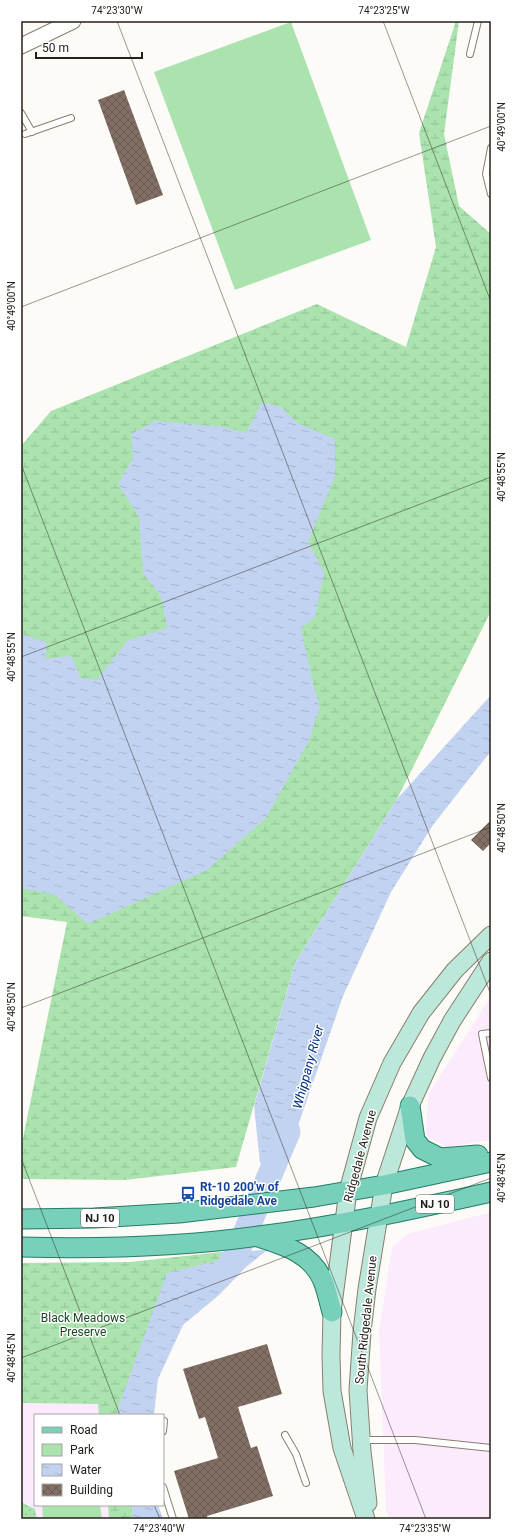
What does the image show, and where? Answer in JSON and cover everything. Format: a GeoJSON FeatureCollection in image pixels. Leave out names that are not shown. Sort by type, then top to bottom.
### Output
{"type":"FeatureCollection","features":[{"type":"Feature","properties":{"kind":"main road","name":"Ridgedale Avenue"},"geometry":{"type":"LineString","coordinates":[[344,1223],[348,1191],[368,1118],[392,1063],[421,1013],[456,970],[491,935]]}},
{"type":"Feature","properties":{"kind":"main road"},"geometry":{"type":"LineString","coordinates":[[378,1216],[384,1185],[410,1106],[441,1040],[491,961]]}},
{"type":"Feature","properties":{"kind":"main road"},"geometry":{"type":"LineString","coordinates":[[410,1106],[415,1140],[422,1149],[440,1158],[486,1154],[491,1155]]}},
{"type":"Feature","properties":{"kind":"main road","name":"NJ 10"},"geometry":{"type":"LineString","coordinates":[[21,1219],[94,1218],[179,1213],[314,1197],[384,1185],[491,1162]]}},
{"type":"Feature","properties":{"kind":"main road","name":"NJ 10"},"geometry":{"type":"LineString","coordinates":[[21,1247],[70,1248],[172,1245],[258,1237],[344,1223],[491,1192]]}},
{"type":"Feature","properties":{"kind":"main road","name":"South Ridgedale Avenue"},"geometry":{"type":"LineString","coordinates":[[368,1519],[358,1390],[362,1332],[378,1216]]}},
{"type":"Feature","properties":{"kind":"main road","name":"South Ridgedale Avenue"},"geometry":{"type":"LineString","coordinates":[[344,1223],[332,1312],[332,1391],[342,1448],[368,1519]]}},
{"type":"Feature","properties":{"kind":"main road"},"geometry":{"type":"LineString","coordinates":[[258,1237],[292,1248],[310,1262],[323,1280],[332,1312]]}},
{"type":"Feature","properties":{"kind":"street"},"geometry":{"type":"LineString","coordinates":[[21,46],[73,21]]}},
{"type":"Feature","properties":{"kind":"lane"},"geometry":{"type":"LineString","coordinates":[[470,54],[478,21]]}},
{"type":"Feature","properties":{"kind":"lane"},"geometry":{"type":"LineString","coordinates":[[21,113],[32,132]]}},
{"type":"Feature","properties":{"kind":"lane"},"geometry":{"type":"LineString","coordinates":[[25,134],[71,118]]}},
{"type":"Feature","properties":{"kind":"lane"},"geometry":{"type":"LineString","coordinates":[[491,148],[486,174],[491,194]]}},
{"type":"Feature","properties":{"kind":"lane"},"geometry":{"type":"LineString","coordinates":[[491,1033],[482,1034],[489,1059],[491,1078]]}},
{"type":"Feature","properties":{"kind":"lane"},"geometry":{"type":"LineString","coordinates":[[285,1435],[296,1454],[306,1483]]}},
{"type":"Feature","properties":{"kind":"lane"},"geometry":{"type":"LineString","coordinates":[[362,1440],[415,1440],[491,1448]]}},
{"type":"Feature","properties":{"kind":"lane"},"geometry":{"type":"LineString","coordinates":[[164,1490],[173,1519]]}},
{"type":"Feature","properties":{"kind":"shaded area"},"geometry":{"type":"Polygon","coordinates":[[[491,996],[491,1140],[446,1147],[426,1135],[428,1095],[491,996]]]}},
{"type":"Feature","properties":{"kind":"shaded area"},"geometry":{"type":"Polygon","coordinates":[[[491,1212],[491,1519],[389,1519],[386,1509],[379,1332],[392,1247],[408,1234],[491,1212]]]}},
{"type":"Feature","properties":{"kind":"shaded area"},"geometry":{"type":"Polygon","coordinates":[[[21,1403],[98,1404],[99,1414],[34,1414],[34,1506],[108,1506],[109,1519],[37,1519],[35,1509],[21,1501],[21,1403]]]}},
{"type":"Feature","properties":{"kind":"green space"},"geometry":{"type":"Polygon","coordinates":[[[456,21],[459,21],[444,134],[459,206],[491,234],[491,611],[397,799],[295,963],[236,1167],[125,1180],[21,1179],[21,1148],[67,922],[21,916],[21,446],[51,411],[317,304],[406,347],[436,247],[419,133],[456,21]]]}},
{"type":"Feature","properties":{"kind":"green space"},"geometry":{"type":"Polygon","coordinates":[[[291,22],[371,240],[235,290],[154,72],[291,22]]]}},
{"type":"Feature","properties":{"kind":"green space","name":"Black Meadows Preserve"},"geometry":{"type":"Polygon","coordinates":[[[221,1252],[220,1260],[118,1408],[119,1414],[99,1414],[98,1404],[21,1403],[21,1263],[130,1262],[221,1252]]]}},
{"type":"Feature","properties":{"kind":"green space"},"geometry":{"type":"Polygon","coordinates":[[[21,1502],[35,1509],[37,1519],[21,1519],[21,1502]]]}},
{"type":"Feature","properties":{"kind":"green space"},"geometry":{"type":"Polygon","coordinates":[[[42,1506],[100,1506],[102,1519],[43,1519],[42,1506]]]}},
{"type":"Feature","properties":{"kind":"green space"},"geometry":{"type":"Polygon","coordinates":[[[108,1506],[132,1506],[133,1519],[109,1519],[108,1506]]]}},
{"type":"Feature","properties":{"kind":"water"},"geometry":{"type":"Polygon","coordinates":[[[262,402],[281,407],[297,423],[335,439],[335,476],[308,542],[324,572],[315,617],[301,628],[320,707],[309,741],[266,818],[207,870],[88,924],[55,895],[21,888],[21,634],[47,642],[45,659],[71,656],[81,678],[97,680],[127,641],[167,628],[161,596],[143,574],[139,517],[118,484],[133,458],[131,434],[156,421],[223,427],[246,433],[262,402]]]}},
{"type":"Feature","properties":{"kind":"water"},"geometry":{"type":"Polygon","coordinates":[[[491,695],[491,751],[433,825],[391,892],[343,996],[285,1163],[260,1163],[254,1106],[295,963],[397,799],[491,695]]]}},
{"type":"Feature","properties":{"kind":"water"},"geometry":{"type":"Polygon","coordinates":[[[267,1250],[245,1268],[219,1295],[183,1325],[158,1379],[154,1414],[119,1414],[118,1408],[167,1273],[220,1260],[221,1252],[267,1250]]]}},
{"type":"Feature","properties":{"kind":"water"},"geometry":{"type":"Polygon","coordinates":[[[132,1506],[158,1506],[163,1519],[133,1519],[132,1506]]]}},
{"type":"Feature","properties":{"kind":"building"},"geometry":{"type":"Polygon","coordinates":[[[124,90],[163,195],[136,205],[98,100],[124,90]]]}},
{"type":"Feature","properties":{"kind":"building"},"geometry":{"type":"Polygon","coordinates":[[[491,820],[491,843],[483,851],[471,840],[491,820]]]}},
{"type":"Feature","properties":{"kind":"building"},"geometry":{"type":"Polygon","coordinates":[[[267,1344],[282,1394],[238,1407],[251,1448],[257,1446],[273,1496],[207,1516],[208,1519],[189,1519],[174,1471],[218,1458],[205,1417],[199,1419],[183,1369],[267,1344]]]}},
{"type":"Feature","properties":{"kind":"waterway","name":"Whippany River"},"geometry":{"type":"LineString","coordinates":[[217,1278],[233,1262],[288,1132]]}},
{"type":"Feature","properties":{"kind":"place","name":"Rt-10 200'w of Ridgedale Ave"},"geometry":{"type":"Point","coordinates":[188,1194]}}]}
